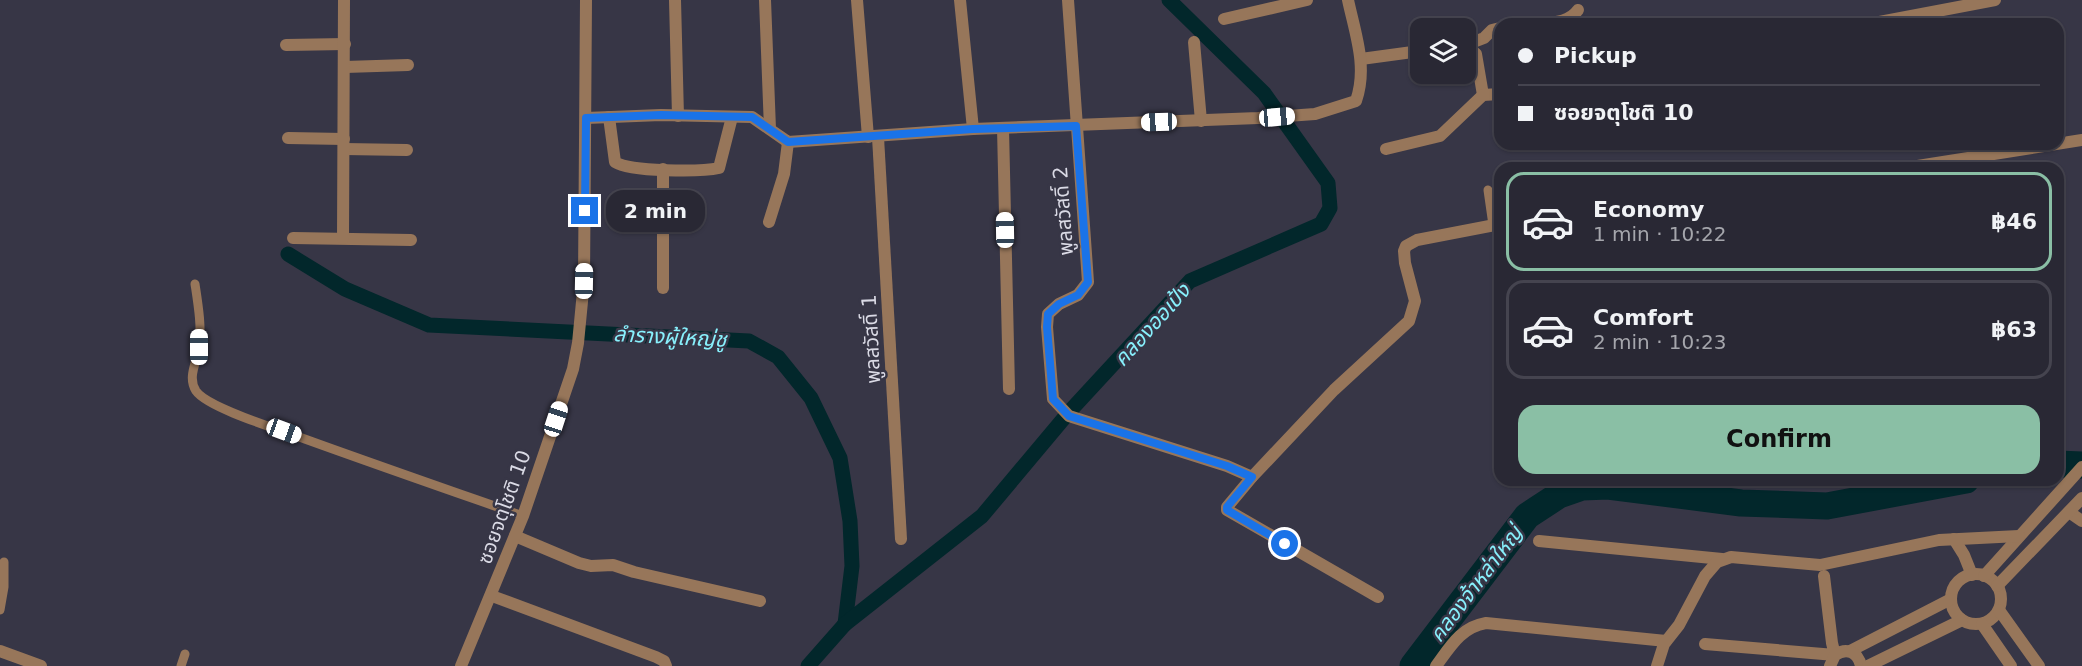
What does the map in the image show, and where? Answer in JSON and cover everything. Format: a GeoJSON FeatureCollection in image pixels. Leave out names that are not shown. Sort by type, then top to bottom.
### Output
{"type":"FeatureCollection","features":[{"type":"Feature","properties":{"kind":"street"},"geometry":{"type":"LineString","coordinates":[[343,238],[344,0]]}},
{"type":"Feature","properties":{"kind":"street","name":"ซอยจตุโชติ 10"},"geometry":{"type":"LineString","coordinates":[[461,666],[492,596],[523,516],[573,369],[579,337],[584,281],[586,0]]}},
{"type":"Feature","properties":{"kind":"street"},"geometry":{"type":"LineString","coordinates":[[675,0],[678,116]]}},
{"type":"Feature","properties":{"kind":"street"},"geometry":{"type":"LineString","coordinates":[[765,0],[770,129]]}},
{"type":"Feature","properties":{"kind":"street","name":"พูลสวัสดิ์ 1"},"geometry":{"type":"LineString","coordinates":[[857,0],[873,137],[901,540]]}},
{"type":"Feature","properties":{"kind":"street"},"geometry":{"type":"LineString","coordinates":[[960,0],[973,129]]}},
{"type":"Feature","properties":{"kind":"street","name":"พูลสวัสดิ์ 2"},"geometry":{"type":"LineString","coordinates":[[1068,0],[1088,282],[1078,295],[1059,304],[1048,314],[1053,399],[1069,416],[1227,466],[1252,477]]}},
{"type":"Feature","properties":{"kind":"street"},"geometry":{"type":"LineString","coordinates":[[1224,19],[1307,0]]}},
{"type":"Feature","properties":{"kind":"street"},"geometry":{"type":"LineString","coordinates":[[586,118],[752,117],[788,142],[973,129],[1201,121],[1315,114],[1356,101],[1360,89],[1361,59],[1348,0]]}},
{"type":"Feature","properties":{"kind":"street"},"geometry":{"type":"LineString","coordinates":[[1900,18],[1995,0]]}},
{"type":"Feature","properties":{"kind":"street"},"geometry":{"type":"LineString","coordinates":[[1570,18],[1578,10]]}},
{"type":"Feature","properties":{"kind":"street"},"geometry":{"type":"LineString","coordinates":[[1476,41],[1494,30]]}},
{"type":"Feature","properties":{"kind":"street"},"geometry":{"type":"LineString","coordinates":[[1194,42],[1201,121]]}},
{"type":"Feature","properties":{"kind":"street"},"geometry":{"type":"LineString","coordinates":[[286,45],[345,44]]}},
{"type":"Feature","properties":{"kind":"street"},"geometry":{"type":"LineString","coordinates":[[1361,59],[1410,52]]}},
{"type":"Feature","properties":{"kind":"street"},"geometry":{"type":"LineString","coordinates":[[1476,54],[1482,95]]}},
{"type":"Feature","properties":{"kind":"street"},"geometry":{"type":"LineString","coordinates":[[345,67],[408,65]]}},
{"type":"Feature","properties":{"kind":"street"},"geometry":{"type":"LineString","coordinates":[[1386,149],[1440,136],[1482,95],[1494,94]]}},
{"type":"Feature","properties":{"kind":"street"},"geometry":{"type":"LineString","coordinates":[[609,117],[615,162],[632,169],[720,168],[732,117]]}},
{"type":"Feature","properties":{"kind":"street"},"geometry":{"type":"LineString","coordinates":[[1003,128],[1009,389]]}},
{"type":"Feature","properties":{"kind":"street"},"geometry":{"type":"LineString","coordinates":[[288,138],[407,150]]}},
{"type":"Feature","properties":{"kind":"street"},"geometry":{"type":"LineString","coordinates":[[2064,143],[2082,140]]}},
{"type":"Feature","properties":{"kind":"street"},"geometry":{"type":"LineString","coordinates":[[769,222],[784,174],[788,142]]}},
{"type":"Feature","properties":{"kind":"street"},"geometry":{"type":"LineString","coordinates":[[1943,162],[2019,150]]}},
{"type":"Feature","properties":{"kind":"street"},"geometry":{"type":"LineString","coordinates":[[663,169],[663,288]]}},
{"type":"Feature","properties":{"kind":"street"},"geometry":{"type":"LineString","coordinates":[[1378,597],[1227,510],[1227,507],[1334,390],[1409,321],[1415,302],[1405,263],[1406,246],[1417,240],[1494,224]]}},
{"type":"Feature","properties":{"kind":"street"},"geometry":{"type":"LineString","coordinates":[[293,238],[411,240]]}},
{"type":"Feature","properties":{"kind":"street"},"geometry":{"type":"LineString","coordinates":[[2064,486],[2082,467]]}},
{"type":"Feature","properties":{"kind":"street"},"geometry":{"type":"LineString","coordinates":[[1954,538],[1978,576],[1997,586],[2001,602],[1999,610],[1989,621],[1982,624],[1962,620],[1952,607],[1951,599],[1956,585],[1962,579],[1978,576],[2019,536],[2064,486]]}},
{"type":"Feature","properties":{"kind":"street"},"geometry":{"type":"LineString","coordinates":[[1997,586],[2082,498]]}},
{"type":"Feature","properties":{"kind":"street"},"geometry":{"type":"LineString","coordinates":[[2069,512],[2082,521]]}},
{"type":"Feature","properties":{"kind":"street"},"geometry":{"type":"LineString","coordinates":[[515,536],[579,563],[591,566],[613,565],[759,601]]}},
{"type":"Feature","properties":{"kind":"street"},"geometry":{"type":"LineString","coordinates":[[1539,540],[1722,559],[1731,557],[1820,565],[1954,538],[2019,536]]}},
{"type":"Feature","properties":{"kind":"street"},"geometry":{"type":"LineString","coordinates":[[1657,666],[1659,654],[1679,625],[1705,576],[1714,564],[1722,559]]}},
{"type":"Feature","properties":{"kind":"street"},"geometry":{"type":"LineString","coordinates":[[1824,576],[1833,660]]}},
{"type":"Feature","properties":{"kind":"street"},"geometry":{"type":"LineString","coordinates":[[492,596],[656,657],[664,661],[666,666]]}},
{"type":"Feature","properties":{"kind":"street"},"geometry":{"type":"LineString","coordinates":[[1833,660],[1840,652],[1850,651],[1951,599]]}},
{"type":"Feature","properties":{"kind":"street"},"geometry":{"type":"LineString","coordinates":[[1999,610],[2039,666]]}},
{"type":"Feature","properties":{"kind":"street"},"geometry":{"type":"LineString","coordinates":[[1868,666],[1962,620]]}},
{"type":"Feature","properties":{"kind":"street"},"geometry":{"type":"LineString","coordinates":[[1436,666],[1460,635],[1476,624],[1486,623],[1666,641]]}},
{"type":"Feature","properties":{"kind":"street"},"geometry":{"type":"LineString","coordinates":[[1982,624],[2011,666]]}},
{"type":"Feature","properties":{"kind":"street"},"geometry":{"type":"LineString","coordinates":[[1705,644],[1833,660]]}},
{"type":"Feature","properties":{"kind":"street"},"geometry":{"type":"LineString","coordinates":[[0,651],[14,661],[41,666]]}},
{"type":"Feature","properties":{"kind":"street"},"geometry":{"type":"LineString","coordinates":[[1850,651],[1858,656],[1861,666]]}},
{"type":"Feature","properties":{"kind":"lane"},"geometry":{"type":"LineString","coordinates":[[1488,190],[1494,216]]}},
{"type":"Feature","properties":{"kind":"lane"},"geometry":{"type":"LineString","coordinates":[[195,284],[199,311],[199,347],[193,371],[193,383],[197,393],[207,401],[362,460],[523,516]]}},
{"type":"Feature","properties":{"kind":"lane"},"geometry":{"type":"LineString","coordinates":[[0,609],[4,587],[4,562]]}},
{"type":"Feature","properties":{"kind":"lane"},"geometry":{"type":"LineString","coordinates":[[181,666],[185,654]]}},
{"type":"Feature","properties":{"kind":"waterway","name":"คลองออเป้ง"},"geometry":{"type":"LineString","coordinates":[[808,666],[845,624],[982,516],[1070,411],[1190,281],[1321,224],[1330,208],[1328,183],[1264,93],[1169,0]]}},
{"type":"Feature","properties":{"kind":"waterway","name":"ลำรางผู้ใหญ่ชู"},"geometry":{"type":"LineString","coordinates":[[288,254],[345,289],[429,325],[749,341],[778,357],[811,398],[840,458],[850,521],[852,566],[845,624]]}},
{"type":"Feature","properties":{"kind":"waterway","name":"คลองจ้าหล่าใหญ่"},"geometry":{"type":"LineString","coordinates":[[2064,464],[2082,465]]}},
{"type":"Feature","properties":{"kind":"waterway","name":"คลองจ้าหล่าใหญ่"},"geometry":{"type":"LineString","coordinates":[[1413,666],[1527,516],[1559,495],[1582,487],[1608,486]]}},
{"type":"Feature","properties":{"kind":"waterway","name":"คลองจ้าหล่าใหญ่"},"geometry":{"type":"LineString","coordinates":[[1608,486],[1741,503],[1827,506],[1934,486]]}},
{"type":"Feature","properties":{"kind":"route"},"geometry":{"type":"LineString","coordinates":[[585,211],[586,118],[661,115],[752,117],[788,142],[973,129],[1076,126],[1088,282],[1078,295],[1059,304],[1048,314],[1053,399],[1069,416],[1227,466],[1252,477],[1227,507],[1227,510],[1285,544]]}}]}
